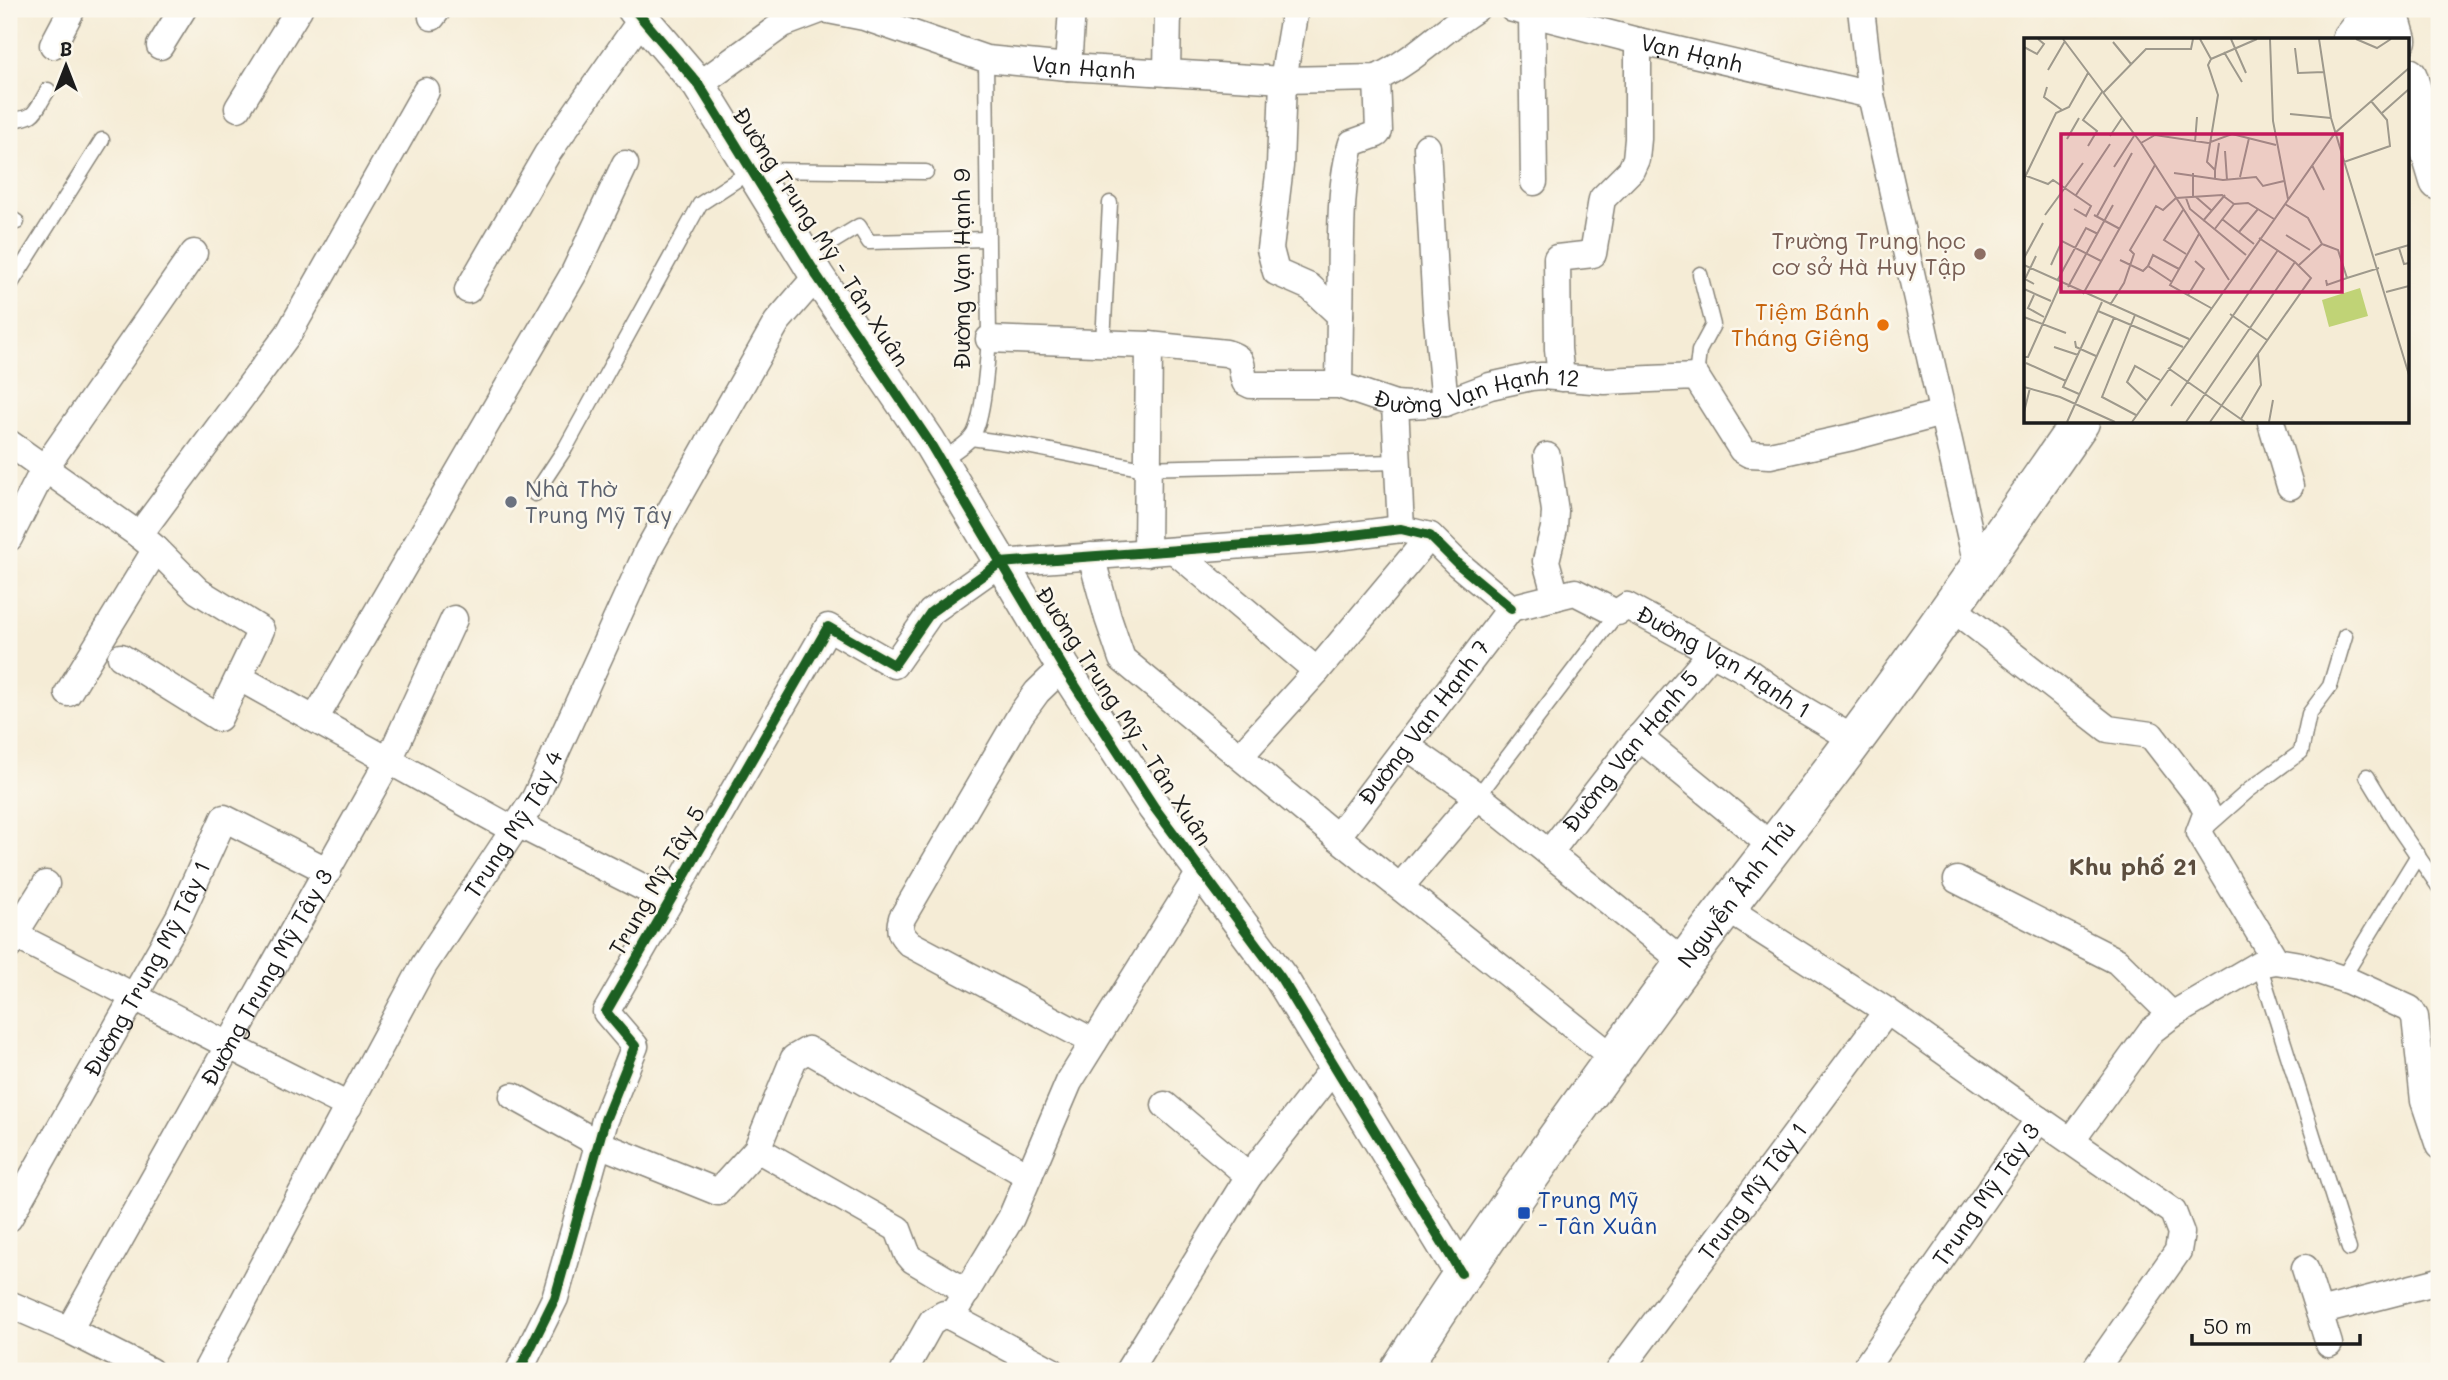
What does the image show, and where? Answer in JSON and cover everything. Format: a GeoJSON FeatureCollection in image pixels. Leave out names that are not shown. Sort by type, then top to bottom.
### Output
{"type":"FeatureCollection","features":[{"type":"Feature","properties":{"kind":"main road"},"geometry":{"type":"LineString","coordinates":[[2353,38],[2375,9]]}},
{"type":"Feature","properties":{"kind":"main road"},"geometry":{"type":"LineString","coordinates":[[2388,9],[2396,38]]}},
{"type":"Feature","properties":{"kind":"main road"},"geometry":{"type":"LineString","coordinates":[[2410,90],[2417,135],[2439,180]]}},
{"type":"Feature","properties":{"kind":"main road","name":"Nguyễn Ảnh Thủ"},"geometry":{"type":"LineString","coordinates":[[1399,1371],[1461,1273],[1685,963],[1855,740],[1978,570],[2079,424]]}},
{"type":"Feature","properties":{"kind":"street"},"geometry":{"type":"LineString","coordinates":[[53,45],[72,9]]}},
{"type":"Feature","properties":{"kind":"street"},"geometry":{"type":"LineString","coordinates":[[160,46],[183,9]]}},
{"type":"Feature","properties":{"kind":"street"},"geometry":{"type":"LineString","coordinates":[[238,108],[299,9]]}},
{"type":"Feature","properties":{"kind":"street","name":"Vạn Hạnh"},"geometry":{"type":"LineString","coordinates":[[699,85],[783,24],[823,9],[864,17],[986,59],[1068,67],[1283,80],[1377,78]]}},
{"type":"Feature","properties":{"kind":"street"},"geometry":{"type":"LineString","coordinates":[[1068,67],[1072,9]]}},
{"type":"Feature","properties":{"kind":"street"},"geometry":{"type":"LineString","coordinates":[[1167,72],[1168,9]]}},
{"type":"Feature","properties":{"kind":"street"},"geometry":{"type":"LineString","coordinates":[[1294,9],[1283,80],[1280,166],[1270,249],[1276,272],[1310,287],[1340,315]]}},
{"type":"Feature","properties":{"kind":"street"},"geometry":{"type":"LineString","coordinates":[[1339,385],[1344,191],[1347,158],[1352,143],[1379,131],[1377,78],[1391,71],[1476,9]]}},
{"type":"Feature","properties":{"kind":"street"},"geometry":{"type":"LineString","coordinates":[[1861,9],[1871,95],[1978,570]]}},
{"type":"Feature","properties":{"kind":"street"},"geometry":{"type":"LineString","coordinates":[[1523,11],[1534,182]]}},
{"type":"Feature","properties":{"kind":"street","name":"Vạn Hạnh"},"geometry":{"type":"LineString","coordinates":[[1523,11],[1638,41],[1871,95]]}},
{"type":"Feature","properties":{"kind":"street"},"geometry":{"type":"LineString","coordinates":[[468,290],[547,154],[637,14]]}},
{"type":"Feature","properties":{"kind":"street","name":"Đường Trung Mỹ - Tân Xuân"},"geometry":{"type":"LineString","coordinates":[[637,14],[699,85],[811,267],[940,461],[1063,667],[1154,807],[1282,978],[1461,1273]]}},
{"type":"Feature","properties":{"kind":"street"},"geometry":{"type":"LineString","coordinates":[[1561,377],[1557,258],[1593,254],[1602,199],[1630,170],[1636,159],[1638,41]]}},
{"type":"Feature","properties":{"kind":"street"},"geometry":{"type":"LineString","coordinates":[[68,693],[147,542],[289,333],[426,91]]}},
{"type":"Feature","properties":{"kind":"street"},"geometry":{"type":"LineString","coordinates":[[1427,147],[1436,310],[1445,403]]}},
{"type":"Feature","properties":{"kind":"street"},"geometry":{"type":"LineString","coordinates":[[315,719],[574,273],[625,164]]}},
{"type":"Feature","properties":{"kind":"street"},"geometry":{"type":"LineString","coordinates":[[9,538],[44,469],[194,253]]}},
{"type":"Feature","properties":{"kind":"street","name":"Trung Mỹ Tây 4"},"geometry":{"type":"LineString","coordinates":[[206,1371],[425,965],[535,799],[648,550],[776,322],[811,267]]}},
{"type":"Feature","properties":{"kind":"street","name":"Đường Vạn Hạnh 12"},"geometry":{"type":"LineString","coordinates":[[989,339],[1149,345],[1237,356],[1241,361],[1245,382],[1251,385],[1339,385],[1395,404],[1445,403],[1490,386],[1542,376],[1605,381],[1696,377]]}},
{"type":"Feature","properties":{"kind":"street"},"geometry":{"type":"LineString","coordinates":[[1147,553],[1149,345]]}},
{"type":"Feature","properties":{"kind":"street"},"geometry":{"type":"LineString","coordinates":[[1696,377],[1742,450],[1758,455],[1770,455],[1852,437],[1942,413]]}},
{"type":"Feature","properties":{"kind":"street"},"geometry":{"type":"LineString","coordinates":[[1395,404],[1401,528]]}},
{"type":"Feature","properties":{"kind":"street"},"geometry":{"type":"LineString","coordinates":[[2272,424],[2290,486]]}},
{"type":"Feature","properties":{"kind":"street"},"geometry":{"type":"LineString","coordinates":[[9,443],[147,542],[198,591],[261,630],[219,719],[121,657]]}},
{"type":"Feature","properties":{"kind":"street"},"geometry":{"type":"LineString","coordinates":[[1548,456],[1555,511],[1546,561],[1556,597]]}},
{"type":"Feature","properties":{"kind":"street"},"geometry":{"type":"LineString","coordinates":[[1000,563],[1312,540],[1401,528],[1430,536],[1458,564],[1511,608]]}},
{"type":"Feature","properties":{"kind":"street"},"geometry":{"type":"LineString","coordinates":[[1240,756],[1317,671],[1430,536]]}},
{"type":"Feature","properties":{"kind":"street"},"geometry":{"type":"LineString","coordinates":[[1175,551],[1317,671]]}},
{"type":"Feature","properties":{"kind":"street"},"geometry":{"type":"LineString","coordinates":[[1091,556],[1122,659],[1615,1059]]}},
{"type":"Feature","properties":{"kind":"street","name":"Trung Mỹ Tây 5"},"geometry":{"type":"LineString","coordinates":[[519,1371],[555,1298],[605,1120],[635,1046],[606,1012],[828,627],[894,665],[931,612],[1000,563]]}},
{"type":"Feature","properties":{"kind":"street","name":"Đường Vạn Hạnh 1"},"geometry":{"type":"LineString","coordinates":[[1511,608],[1575,592],[1618,612],[1626,606],[1747,671],[1789,701],[1855,740]]}},
{"type":"Feature","properties":{"kind":"street"},"geometry":{"type":"LineString","coordinates":[[1951,607],[2108,729],[2151,735],[2199,797],[2207,812],[2199,833],[2267,962]]}},
{"type":"Feature","properties":{"kind":"street","name":"Đường Vạn Hạnh 7"},"geometry":{"type":"LineString","coordinates":[[1338,836],[1511,608]]}},
{"type":"Feature","properties":{"kind":"street","name":"Đường Trung Mỹ Tây 3"},"geometry":{"type":"LineString","coordinates":[[69,1330],[389,760],[454,619]]}},
{"type":"Feature","properties":{"kind":"street","name":"Đường Vạn Hạnh 5"},"geometry":{"type":"LineString","coordinates":[[1549,853],[1639,737],[1712,652]]}},
{"type":"Feature","properties":{"kind":"street"},"geometry":{"type":"LineString","coordinates":[[1063,667],[1037,692],[1021,714],[902,918],[900,927],[901,935],[910,944],[1094,1042]]}},
{"type":"Feature","properties":{"kind":"street"},"geometry":{"type":"LineString","coordinates":[[240,678],[516,827],[670,901]]}},
{"type":"Feature","properties":{"kind":"street"},"geometry":{"type":"LineString","coordinates":[[1639,737],[1773,847]]}},
{"type":"Feature","properties":{"kind":"street"},"geometry":{"type":"LineString","coordinates":[[1406,746],[1478,796],[1685,963]]}},
{"type":"Feature","properties":{"kind":"street"},"geometry":{"type":"LineString","coordinates":[[1400,887],[1478,796]]}},
{"type":"Feature","properties":{"kind":"street","name":"Đường Trung Mỹ Tây 1"},"geometry":{"type":"LineString","coordinates":[[9,1218],[179,917],[224,818],[328,871]]}},
{"type":"Feature","properties":{"kind":"street"},"geometry":{"type":"LineString","coordinates":[[951,1317],[1011,1218],[1069,1082],[1201,871]]}},
{"type":"Feature","properties":{"kind":"street"},"geometry":{"type":"LineString","coordinates":[[1956,880],[2117,961],[2172,1015]]}},
{"type":"Feature","properties":{"kind":"street"},"geometry":{"type":"LineString","coordinates":[[46,884],[11,941],[135,995],[229,1048],[349,1106]]}},
{"type":"Feature","properties":{"kind":"street"},"geometry":{"type":"LineString","coordinates":[[1726,908],[1887,1011],[2039,1119]]}},
{"type":"Feature","properties":{"kind":"street"},"geometry":{"type":"LineString","coordinates":[[2072,1140],[2151,1031],[2172,1015],[2267,962],[2300,965],[2342,979],[2400,1003],[2427,1018],[2424,1101],[2439,1146]]}},
{"type":"Feature","properties":{"kind":"street","name":"Trung Mỹ Tây 1"},"geometry":{"type":"LineString","coordinates":[[1619,1371],[1887,1011]]}},
{"type":"Feature","properties":{"kind":"street"},"geometry":{"type":"LineString","coordinates":[[513,1096],[599,1144],[718,1192],[757,1149],[794,1058],[808,1050],[1029,1176]]}},
{"type":"Feature","properties":{"kind":"street"},"geometry":{"type":"LineString","coordinates":[[1128,1371],[1248,1176],[1336,1065]]}},
{"type":"Feature","properties":{"kind":"street"},"geometry":{"type":"LineString","coordinates":[[1165,1105],[1248,1176]]}},
{"type":"Feature","properties":{"kind":"street","name":"Trung Mỹ Tây 3"},"geometry":{"type":"LineString","coordinates":[[1864,1371],[2039,1119],[2173,1212],[2181,1233],[2178,1251],[2094,1371]]}},
{"type":"Feature","properties":{"kind":"street"},"geometry":{"type":"LineString","coordinates":[[757,1149],[898,1229],[907,1253],[913,1260],[967,1292]]}},
{"type":"Feature","properties":{"kind":"street"},"geometry":{"type":"LineString","coordinates":[[2305,1268],[2329,1344]]}},
{"type":"Feature","properties":{"kind":"street"},"geometry":{"type":"LineString","coordinates":[[2319,1312],[2439,1281]]}},
{"type":"Feature","properties":{"kind":"street"},"geometry":{"type":"LineString","coordinates":[[9,1304],[69,1330],[150,1371]]}},
{"type":"Feature","properties":{"kind":"street"},"geometry":{"type":"LineString","coordinates":[[904,1371],[932,1321],[944,1314],[1052,1371]]}},
{"type":"Feature","properties":{"kind":"lane","name":"Đường Vạn Hạnh 9"},"geometry":{"type":"LineString","coordinates":[[971,438],[978,428],[989,339],[986,59]]}},
{"type":"Feature","properties":{"kind":"lane"},"geometry":{"type":"LineString","coordinates":[[9,119],[24,120],[32,116],[48,90]]}},
{"type":"Feature","properties":{"kind":"lane"},"geometry":{"type":"LineString","coordinates":[[9,287],[102,139]]}},
{"type":"Feature","properties":{"kind":"lane"},"geometry":{"type":"LineString","coordinates":[[535,494],[566,447],[700,204],[752,170],[926,172]]}},
{"type":"Feature","properties":{"kind":"lane"},"geometry":{"type":"LineString","coordinates":[[1103,344],[1110,203]]}},
{"type":"Feature","properties":{"kind":"lane"},"geometry":{"type":"LineString","coordinates":[[811,267],[859,226],[869,242],[986,239]]}},
{"type":"Feature","properties":{"kind":"lane"},"geometry":{"type":"LineString","coordinates":[[1696,377],[1699,351],[1713,325],[1700,274]]}},
{"type":"Feature","properties":{"kind":"lane"},"geometry":{"type":"LineString","coordinates":[[940,461],[971,438],[1146,468],[1398,462]]}},
{"type":"Feature","properties":{"kind":"lane"},"geometry":{"type":"LineString","coordinates":[[1478,796],[1618,612]]}},
{"type":"Feature","properties":{"kind":"lane"},"geometry":{"type":"LineString","coordinates":[[2199,833],[2249,790],[2301,752],[2309,714],[2330,686],[2345,636]]}},
{"type":"Feature","properties":{"kind":"lane"},"geometry":{"type":"LineString","coordinates":[[2367,776],[2439,887]]}},
{"type":"Feature","properties":{"kind":"lane"},"geometry":{"type":"LineString","coordinates":[[2342,979],[2418,855]]}},
{"type":"Feature","properties":{"kind":"lane"},"geometry":{"type":"LineString","coordinates":[[2267,962],[2349,1249]]}},
{"type":"Feature","properties":{"kind":"cycle path"},"geometry":{"type":"LineString","coordinates":[[634,9],[699,85],[817,276],[928,440],[1063,667],[1154,807],[1281,978],[1461,1273]]}},
{"type":"Feature","properties":{"kind":"cycle path"},"geometry":{"type":"LineString","coordinates":[[519,1371],[555,1298],[605,1120],[635,1046],[606,1012],[828,627],[894,665],[931,612],[1000,563],[1313,540],[1401,529],[1430,536],[1458,564],[1511,608]]}},
{"type":"Feature","properties":{"kind":"place","name":"Trường Trung học cơ sở Hà Huy Tập"},"geometry":{"type":"Point","coordinates":[1980,254]}},
{"type":"Feature","properties":{"kind":"place","name":"Tiệm Bánh Tháng Giêng"},"geometry":{"type":"Point","coordinates":[1883,325]}},
{"type":"Feature","properties":{"kind":"place","name":"Nhà Thờ Trung Mỹ Tây"},"geometry":{"type":"Point","coordinates":[511,502]}},
{"type":"Feature","properties":{"kind":"place","name":"Trung Mỹ - Tân Xuân"},"geometry":{"type":"Point","coordinates":[1524,1213]}},
{"type":"Feature","properties":{"kind":"district","name":"Khu phố 21"},"geometry":{"type":"Point","coordinates":[2133,867]}}]}
